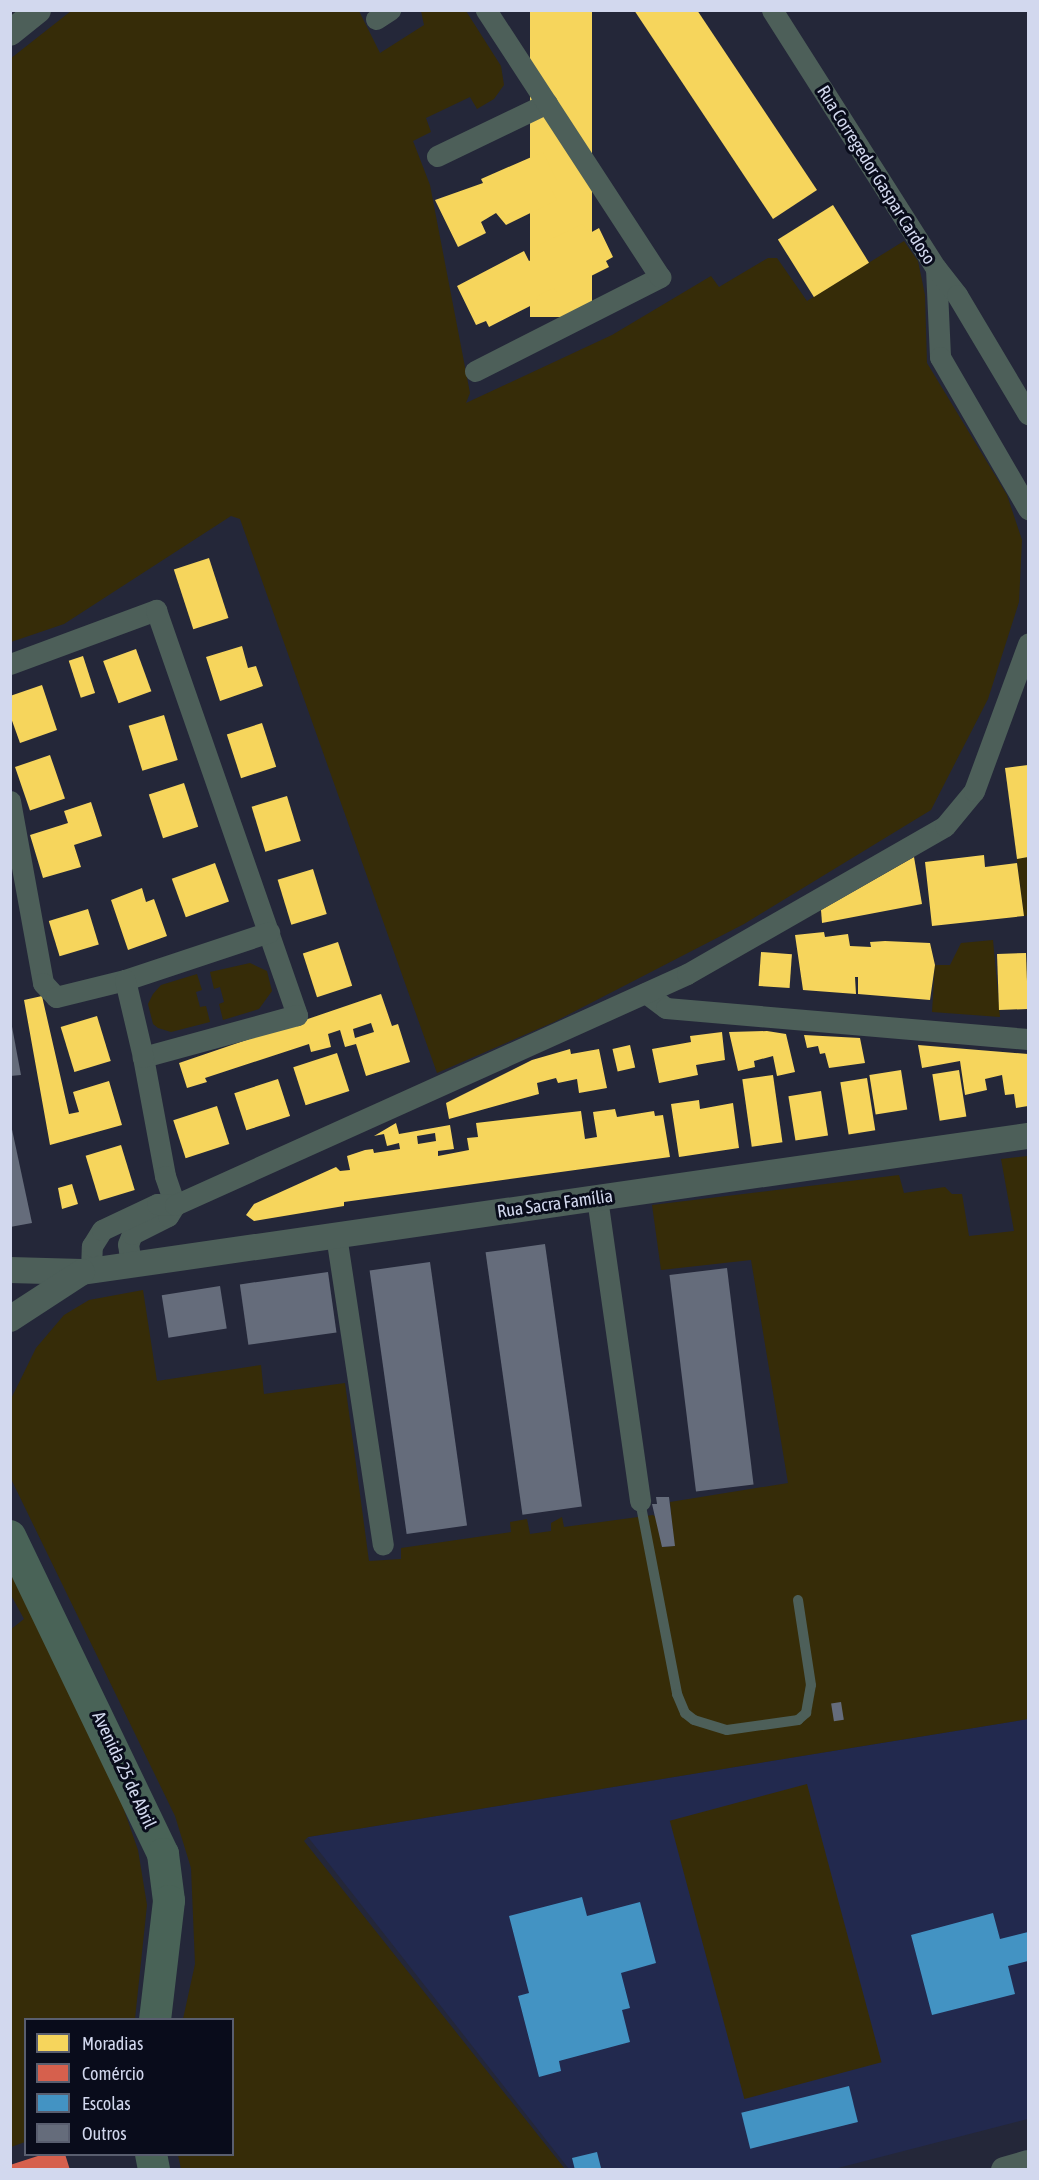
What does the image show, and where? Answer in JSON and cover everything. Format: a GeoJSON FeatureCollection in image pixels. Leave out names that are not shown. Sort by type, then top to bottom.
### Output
{"type":"FeatureCollection","features":[{"type":"Feature","properties":{"kind":"main road","name":"Avenida 25 de Abril"},"geometry":{"type":"LineString","coordinates":[[10,1536],[163,1854],[170,1901],[155,2018]]}},
{"type":"Feature","properties":{"kind":"street"},"geometry":{"type":"LineString","coordinates":[[10,33],[38,10]]}},
{"type":"Feature","properties":{"kind":"street"},"geometry":{"type":"LineString","coordinates":[[475,371],[660,277],[486,10]]}},
{"type":"Feature","properties":{"kind":"street","name":"Rua Corregedor Gaspar Cardoso"},"geometry":{"type":"LineString","coordinates":[[772,10],[936,268],[940,357],[1029,508]]}},
{"type":"Feature","properties":{"kind":"street"},"geometry":{"type":"LineString","coordinates":[[437,156],[547,103]]}},
{"type":"Feature","properties":{"kind":"street"},"geometry":{"type":"LineString","coordinates":[[936,268],[957,295],[1029,414]]}},
{"type":"Feature","properties":{"kind":"street"},"geometry":{"type":"LineString","coordinates":[[10,664],[156,610],[297,1015],[143,1057]]}},
{"type":"Feature","properties":{"kind":"street"},"geometry":{"type":"LineString","coordinates":[[86,1271],[92,1246],[102,1230],[157,1204],[175,1205],[646,993],[822,900],[945,826],[974,791],[1029,644]]}},
{"type":"Feature","properties":{"kind":"street"},"geometry":{"type":"LineString","coordinates":[[10,801],[43,982],[56,997],[125,980],[269,932]]}},
{"type":"Feature","properties":{"kind":"street"},"geometry":{"type":"LineString","coordinates":[[125,980],[143,1057],[165,1176],[175,1205]]}},
{"type":"Feature","properties":{"kind":"street"},"geometry":{"type":"LineString","coordinates":[[646,993],[666,1008],[1029,1039]]}},
{"type":"Feature","properties":{"kind":"street","name":"Rua Sacra Família"},"geometry":{"type":"LineString","coordinates":[[10,1270],[86,1271],[1029,1136]]}},
{"type":"Feature","properties":{"kind":"street"},"geometry":{"type":"LineString","coordinates":[[597,1198],[640,1501]]}},
{"type":"Feature","properties":{"kind":"street"},"geometry":{"type":"LineString","coordinates":[[131,1265],[128,1244],[132,1234],[168,1216],[175,1205]]}},
{"type":"Feature","properties":{"kind":"street"},"geometry":{"type":"LineString","coordinates":[[336,1235],[383,1544]]}},
{"type":"Feature","properties":{"kind":"street","name":"Rua Sacra Família"},"geometry":{"type":"LineString","coordinates":[[10,1319],[86,1271]]}},
{"type":"Feature","properties":{"kind":"street"},"geometry":{"type":"LineString","coordinates":[[1004,2169],[1029,2163]]}},
{"type":"Feature","properties":{"kind":"lane"},"geometry":{"type":"LineString","coordinates":[[640,1501],[677,1694],[685,1713],[694,1720],[727,1730],[798,1720],[806,1713],[811,1685],[798,1600]]}},
{"type":"Feature","properties":{"kind":"shaded area"},"geometry":{"type":"Polygon","coordinates":[[[71,11],[359,11],[380,53],[424,25],[421,11],[466,11],[501,66],[504,85],[494,99],[477,109],[470,97],[426,118],[431,132],[413,141],[430,185],[470,393],[466,403],[612,335],[711,276],[719,287],[768,258],[777,258],[807,301],[904,241],[918,261],[925,295],[927,363],[1007,495],[1022,540],[1019,602],[988,699],[931,810],[744,924],[554,1022],[437,1073],[240,519],[231,516],[64,624],[11,642],[10,59],[71,11]]]}},
{"type":"Feature","properties":{"kind":"shaded area"},"geometry":{"type":"Polygon","coordinates":[[[1028,857],[1028,915],[1024,916],[1017,859],[1028,857]]]}},
{"type":"Feature","properties":{"kind":"shaded area"},"geometry":{"type":"Polygon","coordinates":[[[993,940],[1000,1017],[932,1012],[935,965],[950,965],[961,943],[993,940]]]}},
{"type":"Feature","properties":{"kind":"shaded area"},"geometry":{"type":"Polygon","coordinates":[[[250,963],[267,971],[272,991],[259,1009],[223,1020],[219,1004],[224,1002],[220,987],[214,989],[210,972],[250,963]]]}},
{"type":"Feature","properties":{"kind":"shaded area"},"geometry":{"type":"Polygon","coordinates":[[[197,974],[202,990],[196,992],[200,1007],[206,1006],[210,1022],[171,1032],[158,1028],[153,1024],[148,1004],[153,994],[161,985],[197,974]]]}},
{"type":"Feature","properties":{"kind":"shaded area"},"geometry":{"type":"Polygon","coordinates":[[[1028,1156],[1028,1719],[308,1837],[304,1841],[565,2169],[181,2169],[178,2156],[234,2156],[234,2018],[183,2018],[195,1964],[191,1868],[175,1816],[12,1481],[10,1401],[36,1348],[64,1315],[89,1300],[143,1290],[157,1381],[261,1365],[264,1394],[345,1383],[369,1561],[401,1559],[401,1548],[511,1532],[510,1522],[527,1519],[530,1534],[551,1531],[551,1523],[562,1517],[564,1527],[653,1515],[658,1519],[662,1547],[674,1546],[670,1502],[788,1483],[751,1260],[661,1270],[652,1205],[899,1175],[904,1193],[945,1187],[952,1194],[962,1194],[969,1236],[1014,1231],[1001,1159],[1028,1156]]]}},
{"type":"Feature","properties":{"kind":"shaded area"},"geometry":{"type":"Polygon","coordinates":[[[10,1572],[108,1764],[138,1850],[147,1905],[135,2018],[24,2018],[24,2142],[11,2147],[10,1630],[24,1619],[11,1595],[10,1572]]]}},
{"type":"Feature","properties":{"kind":"shaded area"},"geometry":{"type":"Polygon","coordinates":[[[1028,1719],[1028,2119],[834,2169],[569,2169],[308,1837],[1028,1719]]]}},
{"type":"Feature","properties":{"kind":"shaded area"},"geometry":{"type":"Polygon","coordinates":[[[807,1784],[882,2062],[744,2099],[670,1821],[807,1784]]]}},
{"type":"Feature","properties":{"kind":"building: Moradias"},"geometry":{"type":"Polygon","coordinates":[[[530,10],[592,10],[592,317],[530,317],[530,10]]]}},
{"type":"Feature","properties":{"kind":"building: Moradias"},"geometry":{"type":"Polygon","coordinates":[[[634,10],[697,10],[817,190],[773,219],[634,10]]]}},
{"type":"Feature","properties":{"kind":"building: Moradias"},"geometry":{"type":"Polygon","coordinates":[[[543,152],[558,183],[550,187],[557,200],[506,225],[496,213],[481,222],[486,233],[458,247],[435,200],[483,183],[481,179],[543,152]]]}},
{"type":"Feature","properties":{"kind":"building: Moradias"},"geometry":{"type":"Polygon","coordinates":[[[833,205],[869,263],[814,297],[778,239],[833,205]]]}},
{"type":"Feature","properties":{"kind":"building: Moradias"},"geometry":{"type":"Polygon","coordinates":[[[582,224],[590,233],[599,228],[613,257],[606,261],[609,267],[557,293],[554,288],[545,292],[536,297],[538,302],[489,327],[486,321],[476,325],[457,286],[524,251],[529,261],[539,256],[537,246],[582,224]]]}},
{"type":"Feature","properties":{"kind":"building: Moradias"},"geometry":{"type":"Polygon","coordinates":[[[209,558],[228,618],[193,629],[174,569],[209,558]]]}},
{"type":"Feature","properties":{"kind":"building: Moradias"},"geometry":{"type":"Polygon","coordinates":[[[242,646],[248,668],[256,666],[263,686],[220,701],[206,657],[242,646]]]}},
{"type":"Feature","properties":{"kind":"building: Moradias"},"geometry":{"type":"Polygon","coordinates":[[[136,649],[151,691],[119,703],[103,661],[136,649]]]}},
{"type":"Feature","properties":{"kind":"building: Moradias"},"geometry":{"type":"Polygon","coordinates":[[[83,656],[95,693],[81,698],[69,661],[83,656]]]}},
{"type":"Feature","properties":{"kind":"building: Moradias"},"geometry":{"type":"Polygon","coordinates":[[[42,685],[57,730],[20,743],[10,715],[10,696],[42,685]]]}},
{"type":"Feature","properties":{"kind":"building: Moradias"},"geometry":{"type":"Polygon","coordinates":[[[164,715],[178,760],[142,771],[129,726],[164,715]]]}},
{"type":"Feature","properties":{"kind":"building: Moradias"},"geometry":{"type":"Polygon","coordinates":[[[262,723],[276,767],[241,778],[227,734],[262,723]]]}},
{"type":"Feature","properties":{"kind":"building: Moradias"},"geometry":{"type":"Polygon","coordinates":[[[50,755],[65,798],[30,811],[15,767],[50,755]]]}},
{"type":"Feature","properties":{"kind":"building: Moradias"},"geometry":{"type":"Polygon","coordinates":[[[1028,765],[1028,857],[1017,859],[1005,768],[1028,765]]]}},
{"type":"Feature","properties":{"kind":"building: Moradias"},"geometry":{"type":"Polygon","coordinates":[[[184,783],[198,827],[163,838],[149,794],[184,783]]]}},
{"type":"Feature","properties":{"kind":"building: Moradias"},"geometry":{"type":"Polygon","coordinates":[[[287,796],[301,841],[265,852],[252,807],[287,796]]]}},
{"type":"Feature","properties":{"kind":"building: Moradias"},"geometry":{"type":"Polygon","coordinates":[[[91,802],[102,836],[74,845],[81,867],[43,878],[30,835],[68,823],[64,811],[91,802]]]}},
{"type":"Feature","properties":{"kind":"building: Moradias"},"geometry":{"type":"Polygon","coordinates":[[[984,855],[985,867],[1017,863],[1024,916],[932,926],[925,862],[984,855]]]}},
{"type":"Feature","properties":{"kind":"building: Moradias"},"geometry":{"type":"Polygon","coordinates":[[[914,857],[922,904],[822,923],[821,910],[914,857]]]}},
{"type":"Feature","properties":{"kind":"building: Moradias"},"geometry":{"type":"Polygon","coordinates":[[[215,863],[229,902],[186,917],[172,879],[215,863]]]}},
{"type":"Feature","properties":{"kind":"building: Moradias"},"geometry":{"type":"Polygon","coordinates":[[[313,869],[327,914],[291,925],[278,880],[313,869]]]}},
{"type":"Feature","properties":{"kind":"building: Moradias"},"geometry":{"type":"Polygon","coordinates":[[[142,888],[146,902],[154,899],[167,936],[128,950],[111,900],[142,888]]]}},
{"type":"Feature","properties":{"kind":"building: Moradias"},"geometry":{"type":"Polygon","coordinates":[[[88,909],[99,944],[60,956],[49,921],[88,909]]]}},
{"type":"Feature","properties":{"kind":"building: Moradias"},"geometry":{"type":"Polygon","coordinates":[[[824,932],[825,937],[848,934],[850,946],[871,947],[870,942],[885,941],[930,943],[935,965],[930,1000],[858,994],[858,977],[855,977],[856,994],[803,990],[795,935],[824,932]]]}},
{"type":"Feature","properties":{"kind":"building: Moradias"},"geometry":{"type":"Polygon","coordinates":[[[338,942],[352,986],[317,997],[303,953],[338,942]]]}},
{"type":"Feature","properties":{"kind":"building: Moradias"},"geometry":{"type":"Polygon","coordinates":[[[761,952],[792,954],[790,988],[759,986],[761,952]]]}},
{"type":"Feature","properties":{"kind":"building: Moradias"},"geometry":{"type":"Polygon","coordinates":[[[1026,953],[1028,1009],[999,1010],[997,954],[1026,953]]]}},
{"type":"Feature","properties":{"kind":"building: Moradias"},"geometry":{"type":"Polygon","coordinates":[[[381,994],[392,1026],[398,1024],[410,1062],[366,1076],[356,1044],[345,1047],[340,1030],[328,1034],[331,1047],[311,1052],[309,1044],[205,1078],[207,1082],[187,1088],[179,1063],[381,994]],[[371,1023],[353,1029],[355,1038],[374,1032],[371,1023]]]}},
{"type":"Feature","properties":{"kind":"building: Moradias"},"geometry":{"type":"Polygon","coordinates":[[[42,996],[69,1114],[79,1112],[73,1092],[109,1081],[122,1125],[50,1145],[24,1000],[42,996]]]}},
{"type":"Feature","properties":{"kind":"building: Moradias"},"geometry":{"type":"Polygon","coordinates":[[[97,1016],[111,1061],[74,1072],[61,1027],[97,1016]]]}},
{"type":"Feature","properties":{"kind":"building: Moradias"},"geometry":{"type":"Polygon","coordinates":[[[767,1031],[786,1034],[795,1072],[777,1076],[773,1056],[754,1061],[755,1067],[738,1071],[729,1032],[767,1031]]]}},
{"type":"Feature","properties":{"kind":"building: Moradias"},"geometry":{"type":"Polygon","coordinates":[[[722,1032],[725,1060],[696,1065],[698,1075],[659,1083],[652,1049],[691,1042],[690,1036],[722,1032]]]}},
{"type":"Feature","properties":{"kind":"building: Moradias"},"geometry":{"type":"Polygon","coordinates":[[[804,1035],[860,1038],[865,1063],[829,1068],[825,1053],[820,1054],[818,1046],[807,1048],[804,1035]]]}},
{"type":"Feature","properties":{"kind":"building: Moradias"},"geometry":{"type":"Polygon","coordinates":[[[630,1045],[635,1067],[618,1071],[612,1049],[630,1045]]]}},
{"type":"Feature","properties":{"kind":"building: Moradias"},"geometry":{"type":"Polygon","coordinates":[[[918,1045],[1028,1054],[1028,1106],[1016,1108],[1014,1094],[1005,1095],[1002,1075],[985,1079],[987,1090],[965,1095],[960,1061],[922,1068],[918,1045]]]}},
{"type":"Feature","properties":{"kind":"building: Moradias"},"geometry":{"type":"Polygon","coordinates":[[[570,1049],[571,1054],[599,1049],[607,1088],[579,1093],[577,1079],[558,1083],[556,1078],[537,1083],[539,1094],[449,1119],[446,1103],[532,1060],[570,1049]]]}},
{"type":"Feature","properties":{"kind":"building: Moradias"},"geometry":{"type":"Polygon","coordinates":[[[337,1053],[349,1091],[306,1105],[293,1067],[337,1053]]]}},
{"type":"Feature","properties":{"kind":"building: Moradias"},"geometry":{"type":"Polygon","coordinates":[[[901,1070],[907,1110],[876,1115],[869,1075],[901,1070]]]}},
{"type":"Feature","properties":{"kind":"building: Moradias"},"geometry":{"type":"Polygon","coordinates":[[[959,1070],[966,1116],[940,1121],[932,1074],[959,1070]]]}},
{"type":"Feature","properties":{"kind":"building: Moradias"},"geometry":{"type":"Polygon","coordinates":[[[773,1075],[782,1142],[752,1147],[742,1079],[773,1075]]]}},
{"type":"Feature","properties":{"kind":"building: Moradias"},"geometry":{"type":"Polygon","coordinates":[[[867,1078],[875,1130],[849,1135],[840,1082],[867,1078]]]}},
{"type":"Feature","properties":{"kind":"building: Moradias"},"geometry":{"type":"Polygon","coordinates":[[[278,1079],[290,1116],[246,1130],[234,1093],[278,1079]]]}},
{"type":"Feature","properties":{"kind":"building: Moradias"},"geometry":{"type":"Polygon","coordinates":[[[821,1091],[828,1135],[795,1141],[788,1096],[821,1091]]]}},
{"type":"Feature","properties":{"kind":"building: Moradias"},"geometry":{"type":"Polygon","coordinates":[[[699,1100],[700,1109],[733,1103],[739,1148],[679,1157],[671,1104],[699,1100]]]}},
{"type":"Feature","properties":{"kind":"building: Moradias"},"geometry":{"type":"Polygon","coordinates":[[[217,1106],[229,1144],[186,1158],[173,1120],[217,1106]]]}},
{"type":"Feature","properties":{"kind":"building: Moradias"},"geometry":{"type":"Polygon","coordinates":[[[615,1109],[617,1117],[654,1111],[655,1116],[663,1115],[670,1157],[344,1202],[344,1206],[254,1221],[246,1215],[254,1204],[336,1167],[340,1171],[350,1170],[347,1156],[365,1150],[373,1149],[374,1153],[400,1149],[399,1143],[387,1146],[384,1134],[374,1136],[396,1123],[399,1134],[450,1125],[454,1149],[438,1151],[438,1156],[469,1150],[467,1138],[478,1137],[476,1123],[581,1111],[585,1139],[597,1137],[593,1112],[615,1109]],[[435,1133],[417,1136],[418,1144],[436,1141],[435,1133]]]}},
{"type":"Feature","properties":{"kind":"building: Moradias"},"geometry":{"type":"Polygon","coordinates":[[[121,1145],[135,1190],[99,1201],[86,1156],[121,1145]]]}},
{"type":"Feature","properties":{"kind":"building: Moradias"},"geometry":{"type":"Polygon","coordinates":[[[72,1184],[78,1204],[62,1209],[58,1188],[72,1184]]]}},
{"type":"Feature","properties":{"kind":"building: Comércio"},"geometry":{"type":"Polygon","coordinates":[[[38,2156],[66,2156],[70,2170],[10,2170],[10,2165],[38,2156]]]}},
{"type":"Feature","properties":{"kind":"building: Escolas"},"geometry":{"type":"Polygon","coordinates":[[[582,1897],[587,1916],[640,1902],[656,1963],[621,1973],[630,2008],[622,2010],[630,2042],[559,2061],[561,2071],[539,2077],[518,1996],[529,1993],[509,1916],[582,1897]]]}},
{"type":"Feature","properties":{"kind":"building: Escolas"},"geometry":{"type":"Polygon","coordinates":[[[993,1913],[1000,1939],[1028,1932],[1028,1961],[1008,1966],[1015,1994],[932,2015],[911,1935],[993,1913]]]}},
{"type":"Feature","properties":{"kind":"building: Escolas"},"geometry":{"type":"Polygon","coordinates":[[[849,2086],[858,2122],[750,2149],[741,2113],[849,2086]]]}},
{"type":"Feature","properties":{"kind":"building: Escolas"},"geometry":{"type":"Polygon","coordinates":[[[597,2152],[601,2168],[575,2170],[572,2158],[597,2152]]]}},
{"type":"Feature","properties":{"kind":"building: Outros"},"geometry":{"type":"Polygon","coordinates":[[[10,1016],[21,1075],[10,1076],[10,1016]]]}},
{"type":"Feature","properties":{"kind":"building: Outros"},"geometry":{"type":"Polygon","coordinates":[[[10,1120],[32,1223],[10,1227],[10,1120]]]}},
{"type":"Feature","properties":{"kind":"building: Outros"},"geometry":{"type":"Polygon","coordinates":[[[545,1244],[582,1506],[522,1515],[486,1252],[545,1244]]]}},
{"type":"Feature","properties":{"kind":"building: Outros"},"geometry":{"type":"Polygon","coordinates":[[[430,1262],[467,1525],[407,1534],[370,1270],[430,1262]]]}},
{"type":"Feature","properties":{"kind":"building: Outros"},"geometry":{"type":"Polygon","coordinates":[[[727,1268],[754,1484],[696,1491],[669,1275],[727,1268]]]}},
{"type":"Feature","properties":{"kind":"building: Outros"},"geometry":{"type":"Polygon","coordinates":[[[328,1272],[336,1332],[248,1345],[240,1284],[328,1272]]]}},
{"type":"Feature","properties":{"kind":"building: Outros"},"geometry":{"type":"Polygon","coordinates":[[[220,1286],[227,1328],[168,1338],[162,1295],[220,1286]]]}},
{"type":"Feature","properties":{"kind":"building: Outros"},"geometry":{"type":"Polygon","coordinates":[[[656,1497],[669,1497],[675,1546],[662,1547],[652,1504],[657,1504],[656,1497]]]}},
{"type":"Feature","properties":{"kind":"building: Outros"},"geometry":{"type":"Polygon","coordinates":[[[841,1702],[844,1720],[834,1721],[831,1704],[841,1702]]]}}]}
